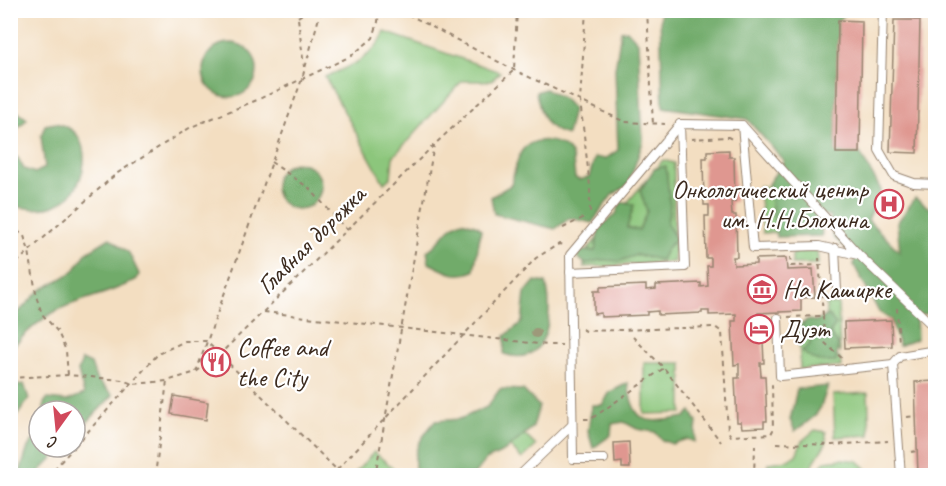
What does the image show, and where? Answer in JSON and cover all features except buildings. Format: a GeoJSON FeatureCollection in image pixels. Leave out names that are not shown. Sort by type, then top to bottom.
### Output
{"type":"FeatureCollection","features":[{"type":"Feature","properties":{"kind":"lane"},"geometry":{"type":"LineString","coordinates":[[883,10],[879,150],[894,176],[914,183],[936,184]]}},
{"type":"Feature","properties":{"kind":"lane"},"geometry":{"type":"LineString","coordinates":[[680,124],[742,125],[859,255],[936,329]]}},
{"type":"Feature","properties":{"kind":"lane"},"geometry":{"type":"LineString","coordinates":[[570,273],[685,267],[680,124]]}},
{"type":"Feature","properties":{"kind":"lane"},"geometry":{"type":"LineString","coordinates":[[604,459],[573,459],[570,255],[680,124]]}},
{"type":"Feature","properties":{"kind":"lane"},"geometry":{"type":"LineString","coordinates":[[742,125],[753,248],[819,246],[859,255]]}},
{"type":"Feature","properties":{"kind":"lane"},"geometry":{"type":"LineString","coordinates":[[835,248],[837,291]]}},
{"type":"Feature","properties":{"kind":"lane"},"geometry":{"type":"LineString","coordinates":[[778,318],[780,376],[893,364],[900,356],[936,350]]}},
{"type":"Feature","properties":{"kind":"lane"},"geometry":{"type":"LineString","coordinates":[[893,364],[901,476]]}},
{"type":"Feature","properties":{"kind":"lane"},"geometry":{"type":"LineString","coordinates":[[519,476],[572,422]]}},
{"type":"Feature","properties":{"kind":"path"},"geometry":{"type":"LineString","coordinates":[[297,10],[304,70]]}},
{"type":"Feature","properties":{"kind":"path"},"geometry":{"type":"LineString","coordinates":[[298,17],[308,10]]}},
{"type":"Feature","properties":{"kind":"path"},"geometry":{"type":"LineString","coordinates":[[196,372],[302,79],[321,10]]}},
{"type":"Feature","properties":{"kind":"path"},"geometry":{"type":"LineString","coordinates":[[10,269],[116,174],[191,127],[351,56],[373,38],[379,10]]}},
{"type":"Feature","properties":{"kind":"path"},"geometry":{"type":"LineString","coordinates":[[400,10],[514,70],[625,122],[653,124],[647,10]]}},
{"type":"Feature","properties":{"kind":"path"},"geometry":{"type":"LineString","coordinates":[[514,70],[517,10]]}},
{"type":"Feature","properties":{"kind":"path"},"geometry":{"type":"LineString","coordinates":[[583,239],[590,214],[590,186],[580,101],[586,10]]}},
{"type":"Feature","properties":{"kind":"path","name":"Главная дорожка"},"geometry":{"type":"LineString","coordinates":[[10,378],[68,375],[123,380],[133,384],[167,381],[196,372],[220,354],[514,70]]}},
{"type":"Feature","properties":{"kind":"path"},"geometry":{"type":"LineString","coordinates":[[681,140],[728,137],[735,141]]}},
{"type":"Feature","properties":{"kind":"path"},"geometry":{"type":"LineString","coordinates":[[375,476],[434,145]]}},
{"type":"Feature","properties":{"kind":"path"},"geometry":{"type":"LineString","coordinates":[[272,162],[309,188],[347,230]]}},
{"type":"Feature","properties":{"kind":"path"},"geometry":{"type":"LineString","coordinates":[[563,228],[590,214]]}},
{"type":"Feature","properties":{"kind":"path"},"geometry":{"type":"LineString","coordinates":[[10,225],[24,236],[29,251],[37,299],[42,314],[58,332],[66,351],[68,375]]}},
{"type":"Feature","properties":{"kind":"path"},"geometry":{"type":"LineString","coordinates":[[334,473],[536,258],[559,244],[577,246]]}},
{"type":"Feature","properties":{"kind":"path"},"geometry":{"type":"LineString","coordinates":[[819,246],[824,342],[844,359],[845,368]]}},
{"type":"Feature","properties":{"kind":"path"},"geometry":{"type":"LineString","coordinates":[[787,270],[790,266],[790,247]]}},
{"type":"Feature","properties":{"kind":"path"},"geometry":{"type":"LineString","coordinates":[[790,266],[836,265]]}},
{"type":"Feature","properties":{"kind":"path"},"geometry":{"type":"LineString","coordinates":[[264,312],[464,336],[548,345],[571,345]]}},
{"type":"Feature","properties":{"kind":"path"},"geometry":{"type":"LineString","coordinates":[[778,318],[823,316]]}},
{"type":"Feature","properties":{"kind":"path"},"geometry":{"type":"LineString","coordinates":[[580,326],[586,331],[719,328],[722,332],[728,430],[731,436],[771,434],[773,430],[772,374]]}},
{"type":"Feature","properties":{"kind":"path"},"geometry":{"type":"LineString","coordinates":[[633,337],[664,368],[721,442]]}},
{"type":"Feature","properties":{"kind":"path"},"geometry":{"type":"LineString","coordinates":[[87,434],[159,354],[185,341],[206,340],[334,473],[343,476]]}},
{"type":"Feature","properties":{"kind":"path"},"geometry":{"type":"LineString","coordinates":[[572,422],[591,419],[664,368]]}},
{"type":"Feature","properties":{"kind":"path"},"geometry":{"type":"LineString","coordinates":[[155,476],[167,381]]}},
{"type":"Feature","properties":{"kind":"path"},"geometry":{"type":"LineString","coordinates":[[907,417],[916,416]]}},
{"type":"Feature","properties":{"kind":"path"},"geometry":{"type":"LineString","coordinates":[[777,443],[832,445],[899,441]]}},
{"type":"Feature","properties":{"kind":"path"},"geometry":{"type":"LineString","coordinates":[[754,476],[755,446]]}},
{"type":"Feature","properties":{"kind":"path"},"geometry":{"type":"LineString","coordinates":[[908,452],[917,451]]}},
{"type":"Feature","properties":{"kind":"path"},"geometry":{"type":"LineString","coordinates":[[48,476],[64,459]]}},
{"type":"Feature","properties":{"kind":"green space"},"geometry":{"type":"Polygon","coordinates":[[[678,10],[848,11],[838,21],[836,152],[860,153],[881,190],[868,220],[900,252],[897,223],[915,198],[935,212],[936,296],[932,299],[935,303],[935,312],[916,316],[917,339],[899,346],[891,320],[879,312],[854,265],[855,256],[833,237],[830,216],[820,214],[822,236],[777,237],[768,184],[784,161],[747,119],[663,107],[660,14],[678,10]]]}},
{"type":"Feature","properties":{"kind":"green space"},"geometry":{"type":"Polygon","coordinates":[[[627,30],[638,42],[643,142],[628,185],[612,195],[592,223],[570,218],[555,229],[494,214],[491,197],[511,185],[521,152],[532,143],[546,141],[561,145],[571,154],[575,178],[580,180],[589,177],[595,157],[605,159],[618,150],[615,69],[621,31],[627,30]]]}},
{"type":"Feature","properties":{"kind":"green space"},"geometry":{"type":"Polygon","coordinates":[[[385,32],[500,72],[491,81],[462,81],[393,157],[391,177],[384,183],[325,77],[368,55],[385,32]]]}},
{"type":"Feature","properties":{"kind":"green space"},"geometry":{"type":"Polygon","coordinates":[[[225,43],[235,43],[245,47],[253,55],[257,70],[253,85],[245,93],[235,97],[225,97],[215,93],[207,85],[203,75],[203,65],[207,55],[215,47],[225,43]]]}},
{"type":"Feature","properties":{"kind":"green space"},"geometry":{"type":"Polygon","coordinates":[[[545,89],[564,99],[573,109],[567,135],[553,129],[544,119],[536,92],[545,89]]]}},
{"type":"Feature","properties":{"kind":"green space"},"geometry":{"type":"Polygon","coordinates":[[[11,112],[18,112],[27,119],[18,128],[11,130],[11,112]]]}},
{"type":"Feature","properties":{"kind":"green space"},"geometry":{"type":"Polygon","coordinates":[[[56,123],[75,132],[79,138],[84,157],[77,185],[64,200],[51,207],[33,209],[11,205],[11,154],[18,158],[24,169],[35,173],[45,168],[41,136],[45,125],[56,123]]]}},
{"type":"Feature","properties":{"kind":"green space"},"geometry":{"type":"Polygon","coordinates":[[[663,160],[674,163],[674,262],[584,267],[584,254],[663,160]]]}},
{"type":"Feature","properties":{"kind":"green space"},"geometry":{"type":"Polygon","coordinates":[[[298,163],[314,170],[321,186],[314,202],[298,209],[282,202],[275,186],[282,170],[298,163]]]}},
{"type":"Feature","properties":{"kind":"green space"},"geometry":{"type":"Polygon","coordinates":[[[666,166],[670,206],[667,224],[676,239],[667,248],[661,260],[636,255],[621,261],[601,260],[586,264],[578,258],[579,251],[595,251],[599,228],[616,214],[621,202],[634,205],[627,228],[639,230],[647,211],[640,191],[654,169],[666,166]]]}},
{"type":"Feature","properties":{"kind":"green space"},"geometry":{"type":"Polygon","coordinates":[[[759,186],[778,188],[812,232],[763,233],[759,186]]]}},
{"type":"Feature","properties":{"kind":"green space"},"geometry":{"type":"Polygon","coordinates":[[[462,221],[478,226],[481,230],[474,271],[456,274],[429,263],[427,251],[451,227],[462,221]]]}},
{"type":"Feature","properties":{"kind":"green space"},"geometry":{"type":"Polygon","coordinates":[[[110,238],[129,253],[139,274],[137,279],[54,312],[34,326],[11,349],[11,320],[39,291],[73,272],[87,252],[110,238]]]}},
{"type":"Feature","properties":{"kind":"green space"},"geometry":{"type":"Polygon","coordinates":[[[817,249],[818,264],[792,264],[792,255],[796,250],[817,249]]]}},
{"type":"Feature","properties":{"kind":"green space"},"geometry":{"type":"Polygon","coordinates":[[[535,281],[546,283],[549,309],[544,336],[539,346],[530,354],[519,357],[504,354],[505,336],[522,322],[525,293],[535,281]]]}},
{"type":"Feature","properties":{"kind":"green space"},"geometry":{"type":"Polygon","coordinates":[[[826,304],[838,304],[840,353],[832,344],[830,323],[826,322],[826,304]]]}},
{"type":"Feature","properties":{"kind":"green space"},"geometry":{"type":"Polygon","coordinates":[[[829,315],[836,325],[830,333],[838,344],[836,362],[818,361],[802,351],[810,344],[810,336],[802,333],[802,326],[806,320],[817,321],[829,315]]]}},
{"type":"Feature","properties":{"kind":"green space"},"geometry":{"type":"Polygon","coordinates":[[[814,322],[833,353],[840,359],[841,367],[800,369],[799,323],[814,322]]]}},
{"type":"Feature","properties":{"kind":"green space"},"geometry":{"type":"Polygon","coordinates":[[[82,360],[91,364],[96,379],[113,395],[87,422],[87,399],[72,399],[84,394],[78,371],[82,360]]]}},
{"type":"Feature","properties":{"kind":"green space"},"geometry":{"type":"Polygon","coordinates":[[[644,363],[682,363],[682,413],[644,414],[644,363]]]}},
{"type":"Feature","properties":{"kind":"green space"},"geometry":{"type":"Polygon","coordinates":[[[628,383],[634,408],[645,419],[685,417],[691,411],[697,422],[695,442],[687,439],[672,444],[662,440],[655,432],[637,429],[624,422],[612,424],[611,435],[593,448],[588,431],[592,405],[602,405],[610,392],[628,383]]]}},
{"type":"Feature","properties":{"kind":"green space"},"geometry":{"type":"Polygon","coordinates":[[[24,384],[29,399],[17,416],[11,415],[11,386],[24,384]]]}},
{"type":"Feature","properties":{"kind":"green space"},"geometry":{"type":"Polygon","coordinates":[[[828,386],[817,414],[795,431],[790,420],[797,389],[828,386]]]}},
{"type":"Feature","properties":{"kind":"green space"},"geometry":{"type":"Polygon","coordinates":[[[500,389],[523,390],[539,406],[533,427],[505,451],[486,460],[474,475],[416,475],[415,459],[418,446],[435,421],[460,419],[487,407],[500,389]]]}},
{"type":"Feature","properties":{"kind":"green space"},"geometry":{"type":"Polygon","coordinates":[[[868,393],[870,435],[835,437],[833,395],[868,393]]]}},
{"type":"Feature","properties":{"kind":"green space"},"geometry":{"type":"Polygon","coordinates":[[[519,429],[536,446],[522,459],[506,442],[519,429]]]}},
{"type":"Feature","properties":{"kind":"green space"},"geometry":{"type":"Polygon","coordinates":[[[815,430],[826,432],[826,443],[809,470],[809,475],[764,475],[769,463],[788,460],[796,455],[802,441],[815,430]]]}},
{"type":"Feature","properties":{"kind":"green space"},"geometry":{"type":"Polygon","coordinates":[[[27,450],[27,459],[52,459],[36,475],[19,475],[27,450]]]}},
{"type":"Feature","properties":{"kind":"green space"},"geometry":{"type":"Polygon","coordinates":[[[374,452],[397,471],[393,475],[360,475],[356,472],[374,452]]]}},
{"type":"Feature","properties":{"kind":"green space"},"geometry":{"type":"Polygon","coordinates":[[[842,459],[858,461],[866,468],[866,475],[820,475],[820,468],[825,461],[842,459]]]}},
{"type":"Feature","properties":{"kind":"place","name":"Онкологический центр им. Н.Н.Блохина"},"geometry":{"type":"Point","coordinates":[889,204]}},
{"type":"Feature","properties":{"kind":"place","name":"На Каширке"},"geometry":{"type":"Point","coordinates":[762,289]}},
{"type":"Feature","properties":{"kind":"place","name":"Дуэт"},"geometry":{"type":"Point","coordinates":[759,329]}},
{"type":"Feature","properties":{"kind":"place","name":"Coffee and the City"},"geometry":{"type":"Point","coordinates":[216,362]}}]}
